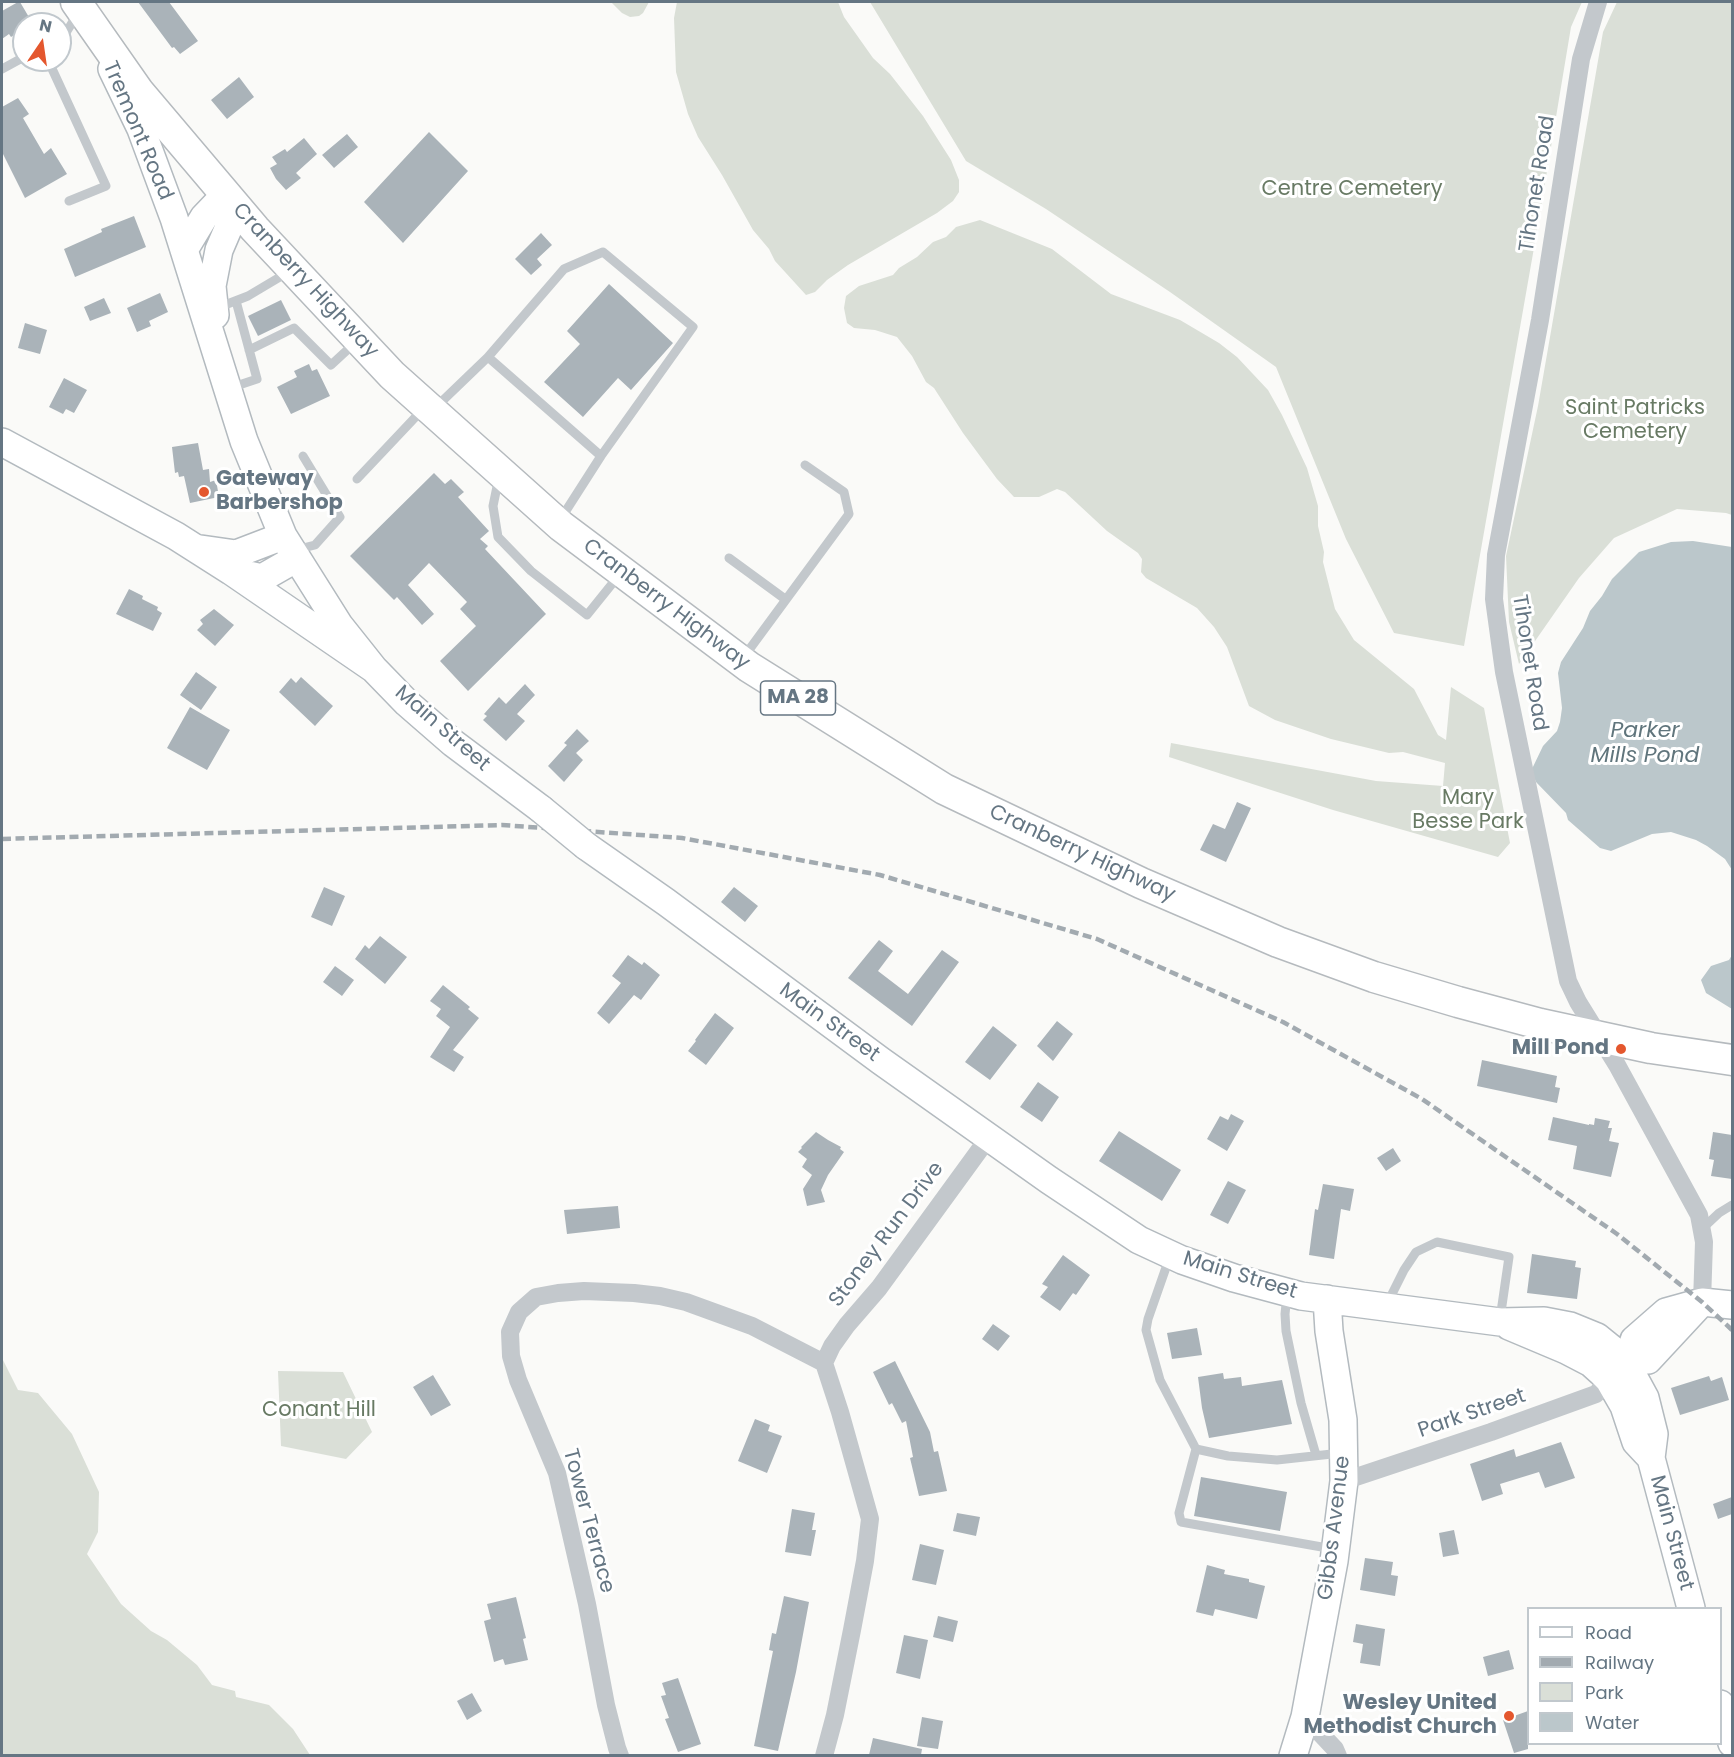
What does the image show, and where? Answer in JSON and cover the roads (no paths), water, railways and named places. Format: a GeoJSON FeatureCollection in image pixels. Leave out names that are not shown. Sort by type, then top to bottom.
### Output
{"type":"FeatureCollection","features":[{"type":"Feature","properties":{"kind":"main road","name":"Cranberry Highway"},"geometry":{"type":"LineString","coordinates":[[81,8],[139,92],[231,201],[392,375],[558,523],[740,661],[944,789],[1184,903],[1288,946],[1374,977],[1468,1005],[1600,1038],[1732,1060]]}},
{"type":"Feature","properties":{"kind":"main road","name":"Tremont Road"},"geometry":{"type":"LineString","coordinates":[[81,8],[141,129],[174,218],[244,441],[291,548],[339,625],[374,669]]}},
{"type":"Feature","properties":{"kind":"main road","name":"Tremont Road"},"geometry":{"type":"LineString","coordinates":[[224,376],[225,305],[212,286],[231,201]]}},
{"type":"Feature","properties":{"kind":"main road"},"geometry":{"type":"LineString","coordinates":[[184,250],[204,217],[231,201]]}},
{"type":"Feature","properties":{"kind":"main road","name":"Main Street"},"geometry":{"type":"LineString","coordinates":[[2,442],[176,536],[374,669],[407,703],[453,743],[586,846],[673,907],[881,1061],[1139,1240],[1171,1255],[1234,1278],[1287,1292],[1500,1322],[1591,1363],[1622,1367],[1624,1406],[1635,1442],[1651,1458],[1691,1607]]}},
{"type":"Feature","properties":{"kind":"main road","name":"Main Street"},"geometry":{"type":"LineString","coordinates":[[197,549],[236,554],[291,548]]}},
{"type":"Feature","properties":{"kind":"main road","name":"Main Street"},"geometry":{"type":"LineString","coordinates":[[231,571],[262,578],[291,548]]}},
{"type":"Feature","properties":{"kind":"main road","name":"Gibbs Avenue"},"geometry":{"type":"LineString","coordinates":[[1293,1755],[1305,1717],[1335,1550],[1344,1481],[1344,1420],[1329,1331],[1327,1299]]}},
{"type":"Feature","properties":{"kind":"main road"},"geometry":{"type":"LineString","coordinates":[[1622,1367],[1634,1341],[1666,1312],[1702,1302],[1732,1305]]}},
{"type":"Feature","properties":{"kind":"main road"},"geometry":{"type":"LineString","coordinates":[[1722,1710],[1732,1743]]}},
{"type":"Feature","properties":{"kind":"street","name":"Tihonet Road"},"geometry":{"type":"LineString","coordinates":[[1598,2],[1581,59],[1540,320],[1496,555],[1494,599],[1512,716],[1568,981],[1700,1215],[1704,1242],[1702,1302]]}},
{"type":"Feature","properties":{"kind":"street","name":"Stoney Run Drive"},"geometry":{"type":"LineString","coordinates":[[824,1363],[832,1346],[847,1325],[879,1288],[989,1137]]}},
{"type":"Feature","properties":{"kind":"street","name":"Tower Terrace"},"geometry":{"type":"LineString","coordinates":[[620,1755],[606,1704],[587,1604],[557,1473],[518,1380],[511,1356],[510,1332],[519,1312],[536,1298],[558,1293],[615,1292],[660,1296],[694,1304],[734,1318],[824,1363]]}},
{"type":"Feature","properties":{"kind":"street"},"geometry":{"type":"LineString","coordinates":[[824,1363],[870,1519],[852,1630],[835,1715],[824,1755]]}},
{"type":"Feature","properties":{"kind":"street","name":"Park Street"},"geometry":{"type":"LineString","coordinates":[[1344,1481],[1596,1394],[1622,1367]]}},
{"type":"Feature","properties":{"kind":"street"},"geometry":{"type":"LineString","coordinates":[[1305,1717],[1338,1755]]}},
{"type":"Feature","properties":{"kind":"lane"},"geometry":{"type":"LineString","coordinates":[[72,23],[81,8]]}},
{"type":"Feature","properties":{"kind":"lane"},"geometry":{"type":"LineString","coordinates":[[54,72],[106,186],[69,201]]}},
{"type":"Feature","properties":{"kind":"lane"},"geometry":{"type":"LineString","coordinates":[[357,480],[429,408],[488,357],[564,269],[603,252],[693,327],[600,456],[558,523]]}},
{"type":"Feature","properties":{"kind":"lane"},"geometry":{"type":"LineString","coordinates":[[224,376],[257,379],[249,350],[225,305],[248,296],[292,269]]}},
{"type":"Feature","properties":{"kind":"lane"},"geometry":{"type":"LineString","coordinates":[[249,350],[294,328],[331,365],[359,340]]}},
{"type":"Feature","properties":{"kind":"lane"},"geometry":{"type":"LineString","coordinates":[[488,357],[600,456]]}},
{"type":"Feature","properties":{"kind":"lane"},"geometry":{"type":"LineString","coordinates":[[291,548],[315,545],[340,517],[303,456]]}},
{"type":"Feature","properties":{"kind":"lane"},"geometry":{"type":"LineString","coordinates":[[740,661],[849,514],[844,492],[805,465]]}},
{"type":"Feature","properties":{"kind":"lane"},"geometry":{"type":"LineString","coordinates":[[500,472],[493,506],[498,537],[531,571],[587,615],[622,572]]}},
{"type":"Feature","properties":{"kind":"lane"},"geometry":{"type":"LineString","coordinates":[[729,558],[785,599]]}},
{"type":"Feature","properties":{"kind":"lane"},"geometry":{"type":"LineString","coordinates":[[1703,1228],[1719,1213],[1732,1205]]}},
{"type":"Feature","properties":{"kind":"lane"},"geometry":{"type":"LineString","coordinates":[[1386,1306],[1416,1252],[1437,1242],[1509,1257],[1500,1322]]}},
{"type":"Feature","properties":{"kind":"lane"},"geometry":{"type":"LineString","coordinates":[[1171,1255],[1146,1329],[1160,1380],[1196,1449],[1179,1513],[1181,1522],[1335,1550]]}},
{"type":"Feature","properties":{"kind":"lane"},"geometry":{"type":"LineString","coordinates":[[1287,1292],[1286,1331],[1301,1403],[1316,1455]]}},
{"type":"Feature","properties":{"kind":"lane"},"geometry":{"type":"LineString","coordinates":[[1196,1449],[1228,1456],[1277,1460],[1344,1452]]}},
{"type":"Feature","properties":{"kind":"water","name":"Parker Mills Pond"},"geometry":{"type":"Polygon","coordinates":[[[1693,541],[1732,547],[1732,870],[1725,859],[1707,846],[1671,832],[1652,834],[1611,851],[1600,848],[1568,820],[1566,813],[1536,782],[1531,771],[1543,746],[1557,731],[1560,722],[1562,708],[1558,673],[1561,662],[1583,628],[1590,611],[1612,579],[1639,552],[1671,542],[1693,541]]]}},
{"type":"Feature","properties":{"kind":"water"},"geometry":{"type":"Polygon","coordinates":[[[1732,955],[1732,1009],[1706,993],[1701,980],[1711,966],[1729,960],[1732,955]]]}},
{"type":"Feature","properties":{"kind":"railway"},"geometry":{"type":"LineString","coordinates":[[2,839],[502,825],[682,838],[880,875],[1097,939],[1283,1022],[1422,1099],[1617,1234],[1702,1302],[1732,1330]]}},
{"type":"Feature","properties":{"kind":"place","name":"Gateway Barbershop"},"geometry":{"type":"Point","coordinates":[204,492]}},
{"type":"Feature","properties":{"kind":"place","name":"Mill Pond"},"geometry":{"type":"Point","coordinates":[1621,1049]}},
{"type":"Feature","properties":{"kind":"place","name":"Wesley United Methodist Church"},"geometry":{"type":"Point","coordinates":[1509,1716]}},
{"type":"Feature","properties":{"kind":"park label","name":"Centre Cemetery"},"geometry":{"type":"Point","coordinates":[1352,190]}},
{"type":"Feature","properties":{"kind":"park label","name":"Saint Patricks Cemetery"},"geometry":{"type":"Point","coordinates":[1635,421]}},
{"type":"Feature","properties":{"kind":"park label","name":"Mary Besse Park"},"geometry":{"type":"Point","coordinates":[1468,811]}},
{"type":"Feature","properties":{"kind":"park label","name":"Conant Hill"},"geometry":{"type":"Point","coordinates":[319,1411]}}]}
